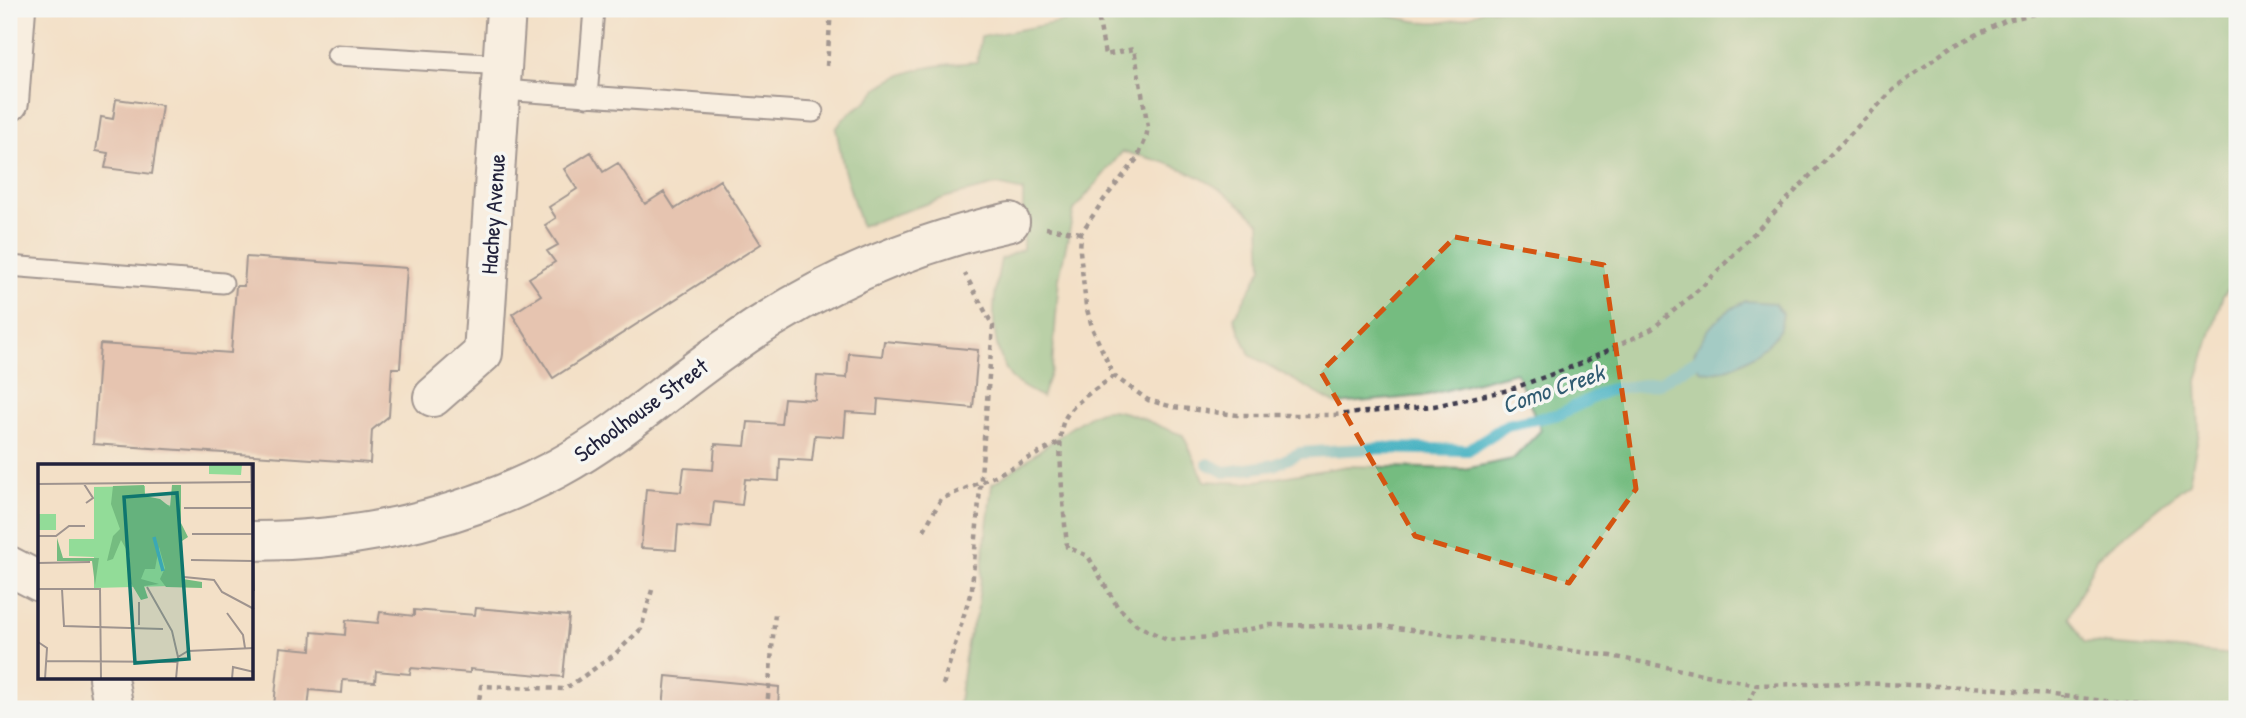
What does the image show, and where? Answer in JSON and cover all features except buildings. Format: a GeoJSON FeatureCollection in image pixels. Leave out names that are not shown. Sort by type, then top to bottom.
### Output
{"type":"FeatureCollection","features":[{"type":"Feature","properties":{"kind":"street"},"geometry":{"type":"LineString","coordinates":[[9,102],[16,9]]}},
{"type":"Feature","properties":{"kind":"street","name":"Hachey Avenue"},"geometry":{"type":"LineString","coordinates":[[433,397],[483,353],[506,9]]}},
{"type":"Feature","properties":{"kind":"street","name":"Schoolhouse Street"},"geometry":{"type":"LineString","coordinates":[[254,541],[335,538],[399,528],[523,485],[608,438],[731,344],[812,294],[882,259],[953,235],[1010,222]]}},
{"type":"Feature","properties":{"kind":"street"},"geometry":{"type":"LineString","coordinates":[[9,566],[38,581]]}},
{"type":"Feature","properties":{"kind":"street"},"geometry":{"type":"LineString","coordinates":[[108,680],[114,709]]}},
{"type":"Feature","properties":{"kind":"lane"},"geometry":{"type":"LineString","coordinates":[[587,97],[594,9]]}},
{"type":"Feature","properties":{"kind":"lane"},"geometry":{"type":"LineString","coordinates":[[337,55],[503,78],[587,97],[813,112]]}},
{"type":"Feature","properties":{"kind":"lane"},"geometry":{"type":"LineString","coordinates":[[9,267],[223,283]]}},
{"type":"Feature","properties":{"kind":"path"},"geometry":{"type":"LineString","coordinates":[[827,66],[831,9]]}},
{"type":"Feature","properties":{"kind":"path"},"geometry":{"type":"LineString","coordinates":[[1097,9],[1105,55],[1134,49],[1148,127],[1137,159],[1081,233],[1081,271],[1093,330],[1114,376],[1148,400],[1173,407],[1237,415],[1334,415],[1459,401],[1508,390],[1582,363],[1652,329],[1678,308],[1893,90],[1949,48],[2007,20],[2056,9]]}},
{"type":"Feature","properties":{"kind":"path"},"geometry":{"type":"LineString","coordinates":[[943,685],[972,588],[993,326],[960,264]]}},
{"type":"Feature","properties":{"kind":"path"},"geometry":{"type":"LineString","coordinates":[[1114,376],[1076,406],[1063,422],[1060,441],[1067,547],[1088,556],[1117,606],[1137,625],[1167,640],[1212,637],[1269,625],[1381,626],[1611,656],[1756,685],[1856,683],[1991,688],[2176,709]]}},
{"type":"Feature","properties":{"kind":"path"},"geometry":{"type":"LineString","coordinates":[[924,530],[941,499],[981,482],[1060,441]]}},
{"type":"Feature","properties":{"kind":"path"},"geometry":{"type":"LineString","coordinates":[[478,709],[481,685],[565,689],[614,656],[641,629],[652,590]]}},
{"type":"Feature","properties":{"kind":"path"},"geometry":{"type":"LineString","coordinates":[[767,709],[775,613]]}},
{"type":"Feature","properties":{"kind":"path"},"geometry":{"type":"LineString","coordinates":[[1724,709],[1725,704],[1748,704],[1756,685]]}},
{"type":"Feature","properties":{"kind":"path"},"geometry":{"type":"LineString","coordinates":[[2061,709],[2062,697]]}},
{"type":"Feature","properties":{"kind":"highlighted area"},"geometry":{"type":"Polygon","coordinates":[[[1455,237],[1604,265],[1636,489],[1569,583],[1415,536],[1321,372],[1455,237]]]}},
{"type":"Feature","properties":{"kind":"green space"},"geometry":{"type":"Polygon","coordinates":[[[1104,9],[1369,9],[1413,21],[1442,22],[1471,16],[1485,9],[2237,9],[2237,285],[2233,284],[2223,295],[2197,381],[2199,432],[2189,483],[2097,557],[2069,617],[2084,642],[2237,655],[2237,709],[958,709],[967,642],[977,612],[992,484],[1067,430],[1096,413],[1105,410],[1125,412],[1183,435],[1205,481],[1245,483],[1348,466],[1464,469],[1513,459],[1541,430],[1516,372],[1424,396],[1336,404],[1250,355],[1234,318],[1262,268],[1260,223],[1229,196],[1197,176],[1162,162],[1122,152],[1074,210],[1059,278],[1052,368],[1042,397],[1013,379],[998,348],[994,304],[1001,259],[1023,249],[1023,191],[997,185],[947,197],[861,226],[844,170],[836,129],[845,117],[878,88],[900,75],[939,66],[977,62],[981,37],[1070,20],[1104,9]]]}},
{"type":"Feature","properties":{"kind":"water"},"geometry":{"type":"Polygon","coordinates":[[[1746,301],[1774,303],[1783,314],[1779,330],[1765,346],[1744,361],[1721,370],[1700,370],[1693,356],[1703,338],[1714,323],[1746,301]]]}},
{"type":"Feature","properties":{"kind":"waterway","name":"Como Creek"},"geometry":{"type":"LineString","coordinates":[[1208,464],[1225,472],[1274,465],[1300,453],[1384,448],[1468,450],[1507,425],[1560,414],[1608,390],[1659,383],[1706,355]]}}]}
